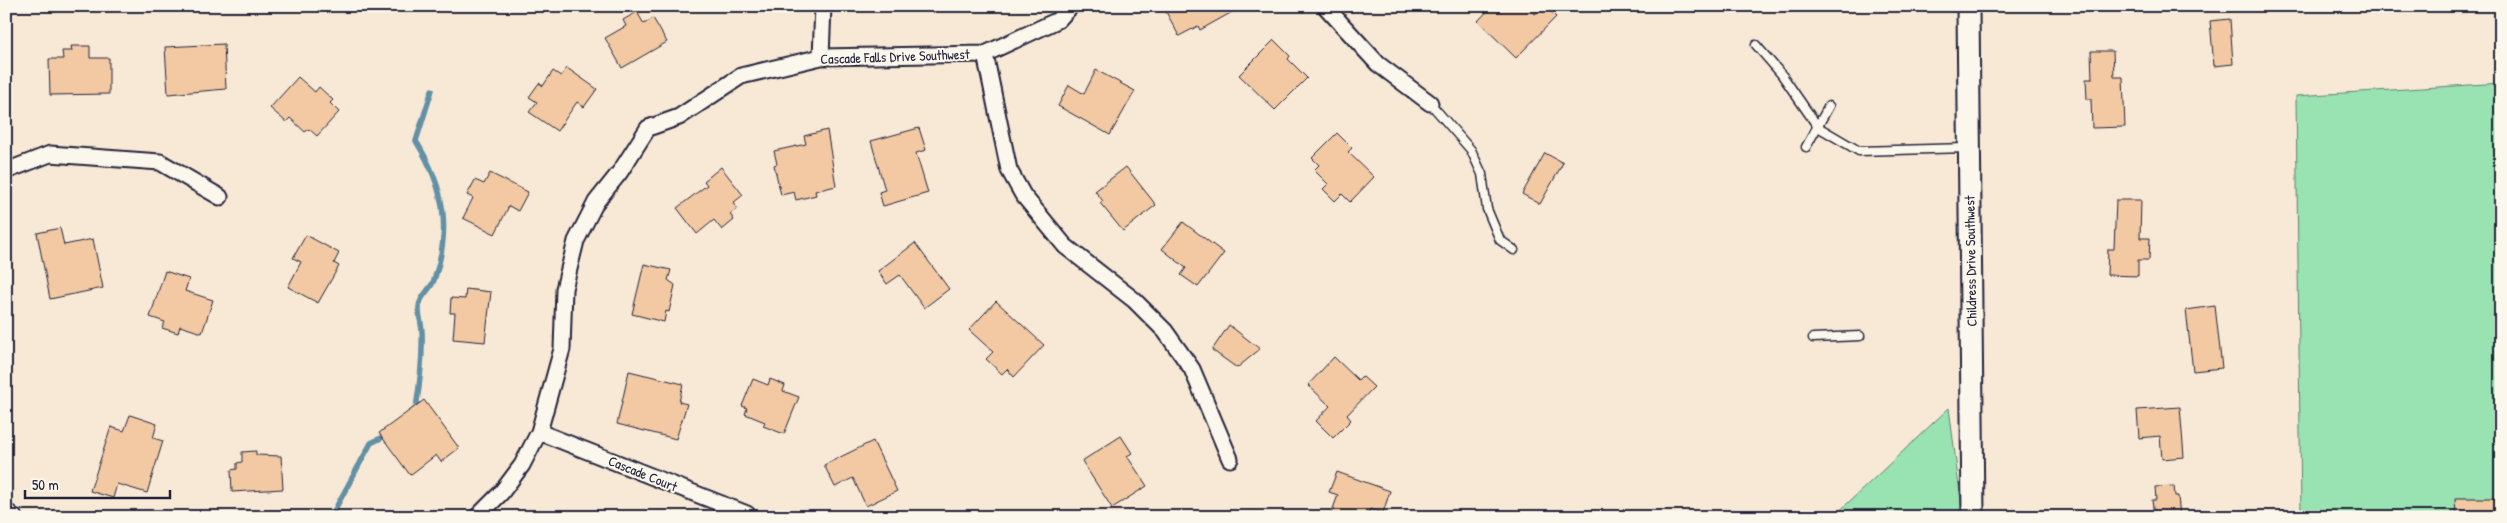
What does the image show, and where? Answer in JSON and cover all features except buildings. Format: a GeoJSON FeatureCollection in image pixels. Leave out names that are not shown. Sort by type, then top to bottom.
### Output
{"type":"FeatureCollection","features":[{"type":"Feature","properties":{"kind":"street"},"geometry":{"type":"LineString","coordinates":[[821,57],[823,6]]}},
{"type":"Feature","properties":{"kind":"street","name":"Cascade Falls Drive Southwest"},"geometry":{"type":"LineString","coordinates":[[476,517],[501,493],[522,465],[539,432],[562,349],[564,289],[576,241],[596,202],[620,172],[648,128],[679,117],[741,76],[821,57],[984,54],[1058,20],[1072,6]]}},
{"type":"Feature","properties":{"kind":"street"},"geometry":{"type":"LineString","coordinates":[[1325,6],[1378,64],[1430,103]]}},
{"type":"Feature","properties":{"kind":"street","name":"Childress Drive Southwest"},"geometry":{"type":"LineString","coordinates":[[1968,6],[1973,517]]}},
{"type":"Feature","properties":{"kind":"street"},"geometry":{"type":"LineString","coordinates":[[984,54],[1009,170],[1023,195],[1065,246],[1134,300],[1166,331],[1192,369],[1230,459]]}},
{"type":"Feature","properties":{"kind":"street"},"geometry":{"type":"LineString","coordinates":[[6,171],[50,154],[160,162],[220,197]]}},
{"type":"Feature","properties":{"kind":"street","name":"Cascade Court"},"geometry":{"type":"LineString","coordinates":[[539,432],[747,514]]}},
{"type":"Feature","properties":{"kind":"street"},"geometry":{"type":"LineString","coordinates":[[6,511],[14,517]]}},
{"type":"Feature","properties":{"kind":"lane"},"geometry":{"type":"LineString","coordinates":[[1756,45],[1782,75],[1818,127],[1859,151],[1969,148]]}},
{"type":"Feature","properties":{"kind":"lane"},"geometry":{"type":"LineString","coordinates":[[1430,103],[1471,150],[1482,174],[1487,208],[1500,240],[1514,250]]}},
{"type":"Feature","properties":{"kind":"lane"},"geometry":{"type":"LineString","coordinates":[[1806,146],[1829,106]]}},
{"type":"Feature","properties":{"kind":"lane"},"geometry":{"type":"LineString","coordinates":[[1813,338],[1860,336]]}},
{"type":"Feature","properties":{"kind":"green space"},"geometry":{"type":"Polygon","coordinates":[[[2501,83],[2501,517],[2301,517],[2296,96],[2501,83]]]}},
{"type":"Feature","properties":{"kind":"green space"},"geometry":{"type":"Polygon","coordinates":[[[1949,408],[1963,517],[1833,517],[1949,408]]]}},
{"type":"Feature","properties":{"kind":"waterway"},"geometry":{"type":"LineString","coordinates":[[412,412],[416,408],[422,361],[422,332],[419,306],[421,299],[434,280],[443,243],[444,225],[439,191],[426,158],[416,141],[432,90]]}},
{"type":"Feature","properties":{"kind":"waterway"},"geometry":{"type":"LineString","coordinates":[[334,511],[371,443],[387,435]]}}]}
